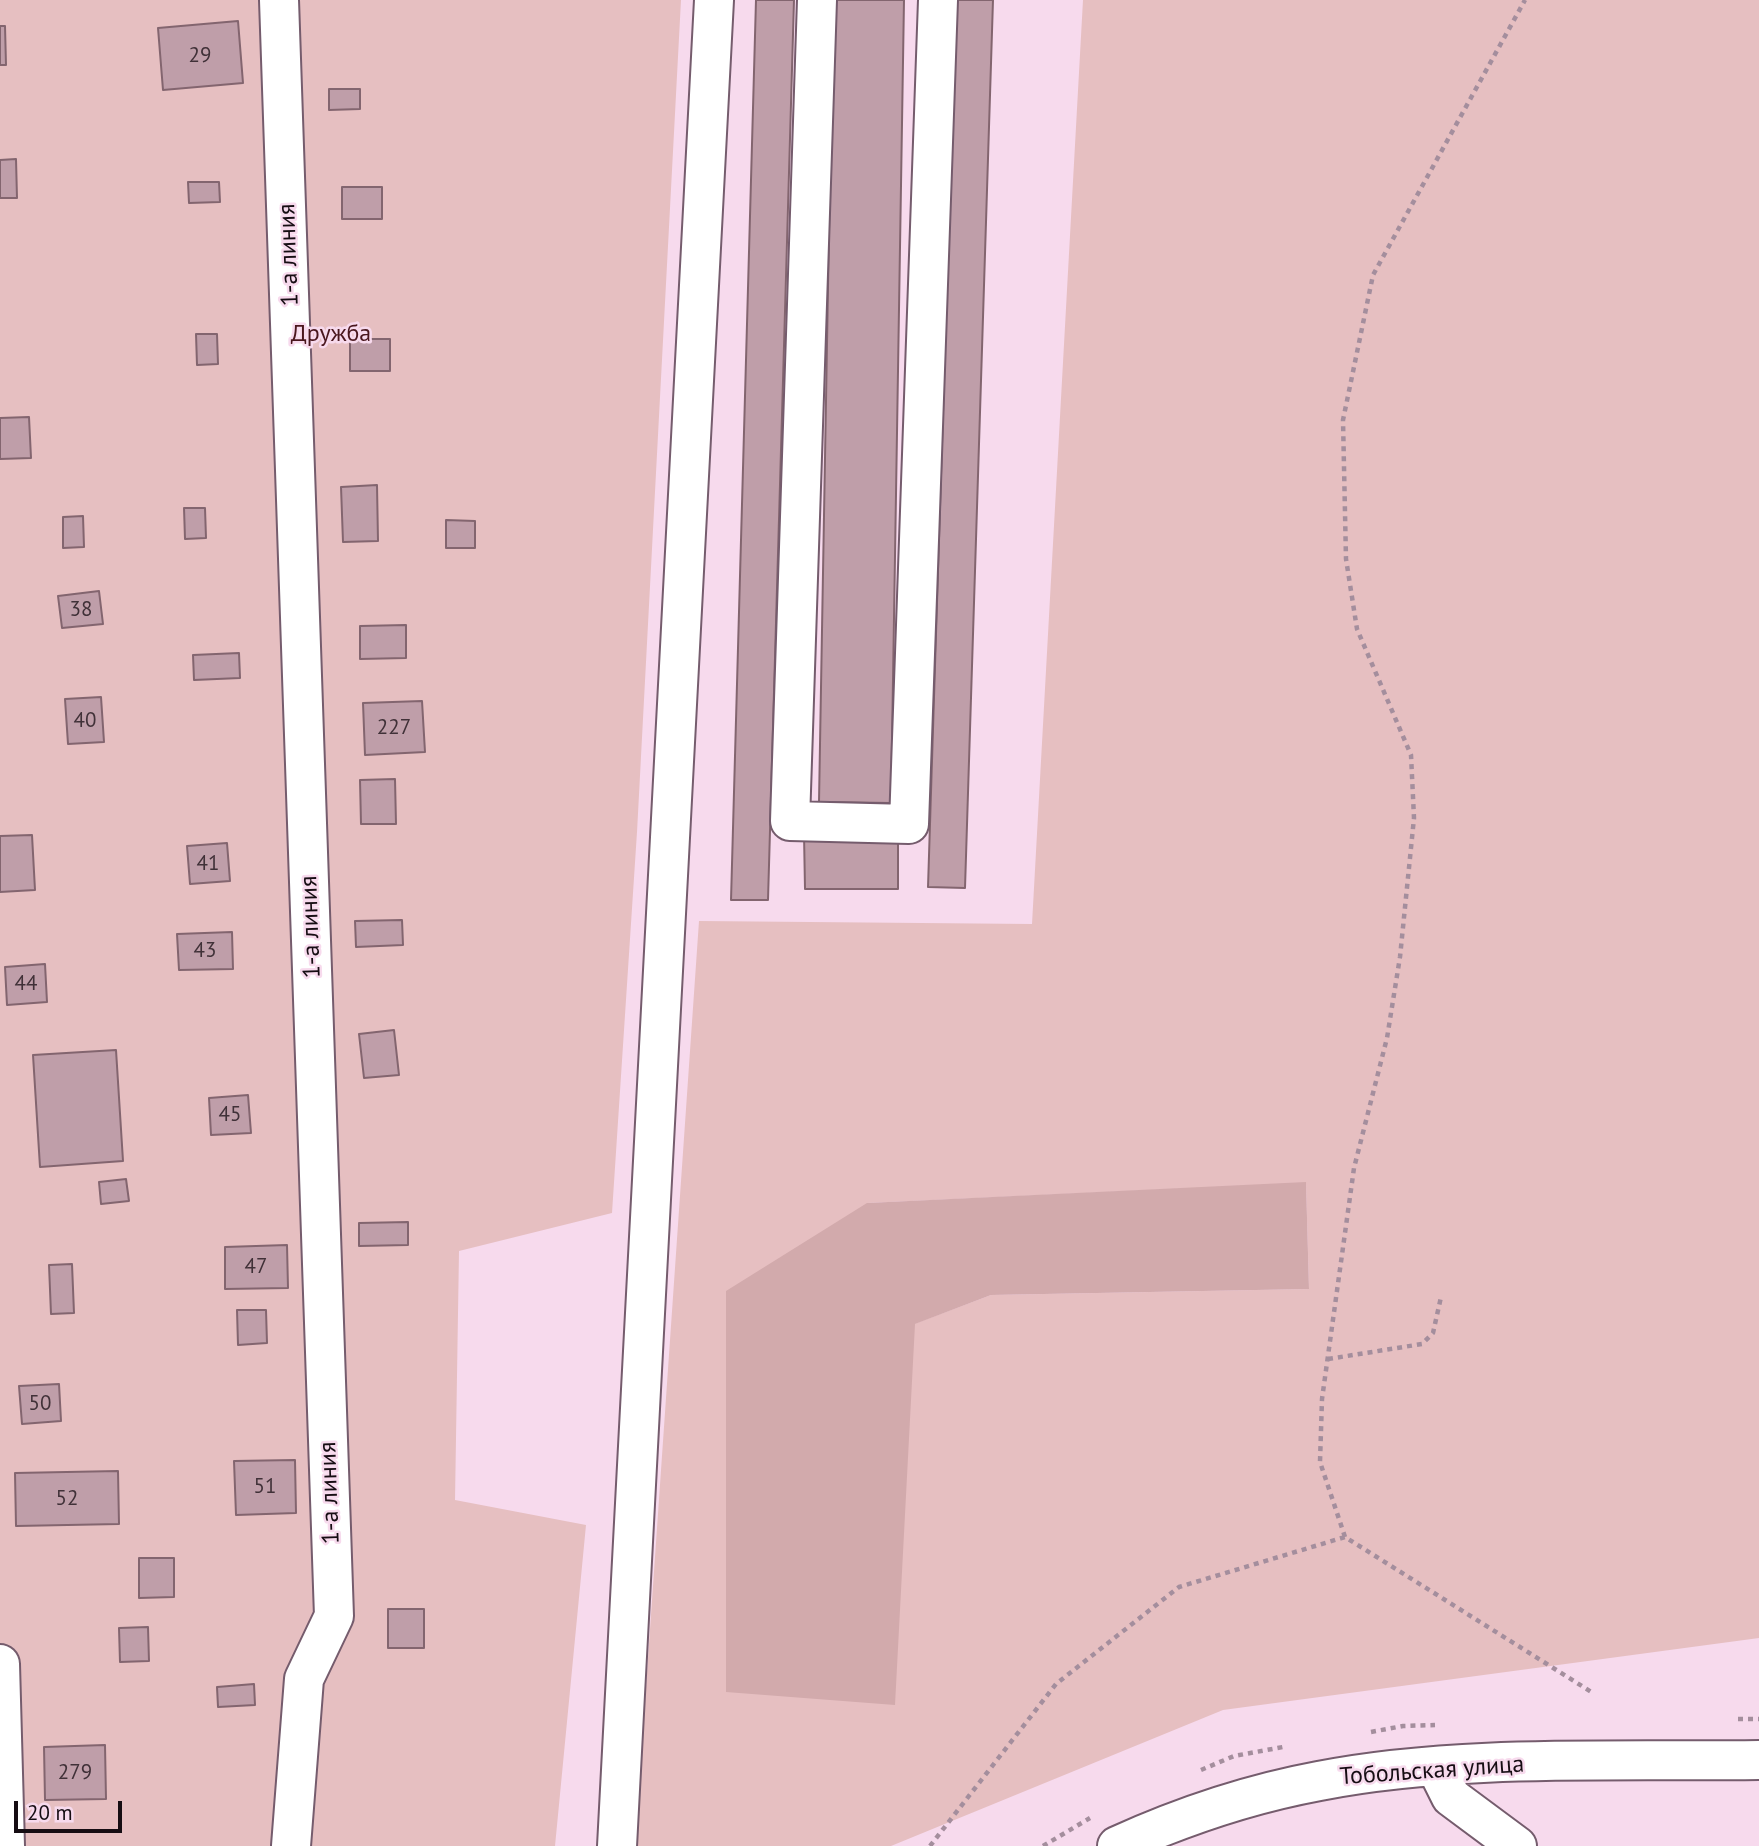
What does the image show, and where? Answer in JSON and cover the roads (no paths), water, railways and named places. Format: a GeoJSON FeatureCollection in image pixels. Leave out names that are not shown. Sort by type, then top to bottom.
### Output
{"type":"FeatureCollection","features":[{"type":"Feature","properties":{"kind":"street","name":"1-а линия"},"geometry":{"type":"LineString","coordinates":[[279,0],[334,1616],[304,1679],[291,1846]]}},
{"type":"Feature","properties":{"kind":"street"},"geometry":{"type":"LineString","coordinates":[[617,1846],[714,0]]}},
{"type":"Feature","properties":{"kind":"street"},"geometry":{"type":"LineString","coordinates":[[817,0],[790,821],[909,824],[938,0]]}},
{"type":"Feature","properties":{"kind":"street"},"geometry":{"type":"LineString","coordinates":[[0,1664],[5,1846]]}},
{"type":"Feature","properties":{"kind":"street","name":"Тобольская улица"},"geometry":{"type":"LineString","coordinates":[[1117,1846],[1165,1824],[1306,1784],[1378,1771],[1436,1767],[1759,1760]]}},
{"type":"Feature","properties":{"kind":"street"},"geometry":{"type":"LineString","coordinates":[[1436,1767],[1451,1797],[1517,1846]]}},
{"type":"Feature","properties":{"kind":"park label","name":"Дружба"},"geometry":{"type":"Point","coordinates":[331,334]}}]}
